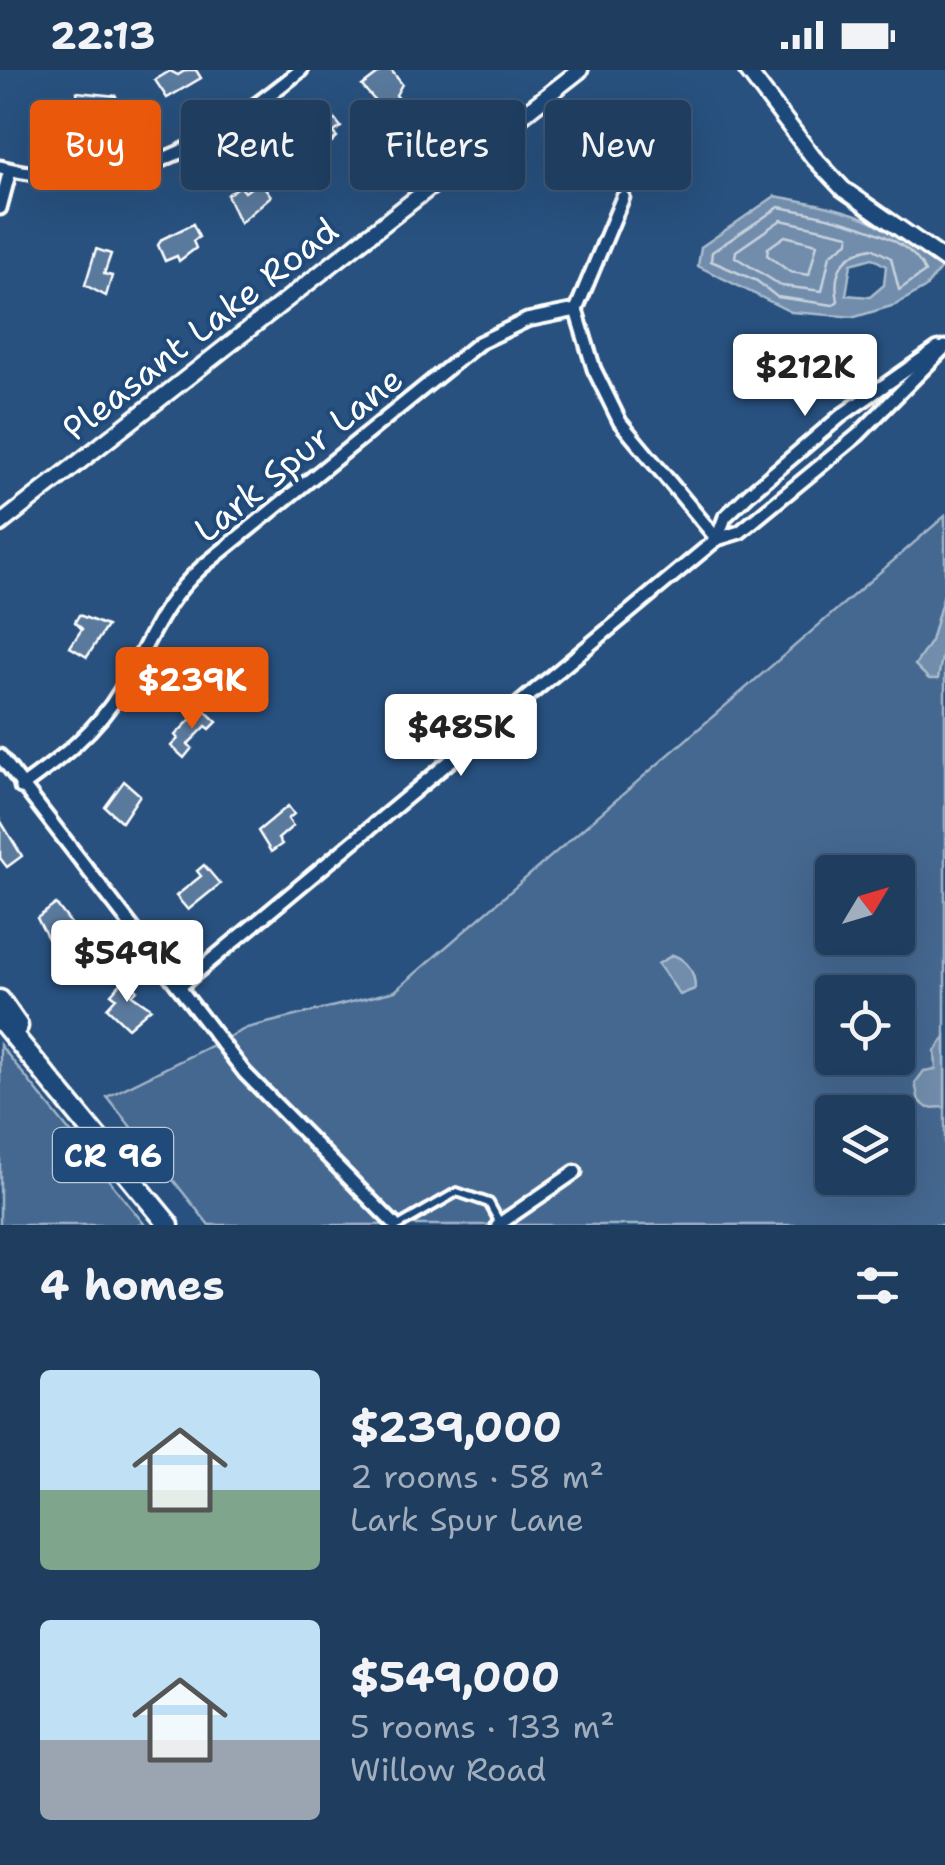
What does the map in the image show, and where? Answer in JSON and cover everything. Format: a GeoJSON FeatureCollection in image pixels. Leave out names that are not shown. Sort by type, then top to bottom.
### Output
{"type":"FeatureCollection","features":[{"type":"Feature","properties":{"kind":"main road","name":"CR 96"},"geometry":{"type":"LineString","coordinates":[[0,1000],[58,1084]]}},
{"type":"Feature","properties":{"kind":"main road","name":"CR 96"},"geometry":{"type":"LineString","coordinates":[[0,1019],[58,1084],[169,1225]]}},
{"type":"Feature","properties":{"kind":"street"},"geometry":{"type":"LineString","coordinates":[[161,158],[196,147],[235,123],[301,70]]}},
{"type":"Feature","properties":{"kind":"street","name":"Pleasant Lake Road"},"geometry":{"type":"LineString","coordinates":[[0,524],[580,70]]}},
{"type":"Feature","properties":{"kind":"street"},"geometry":{"type":"LineString","coordinates":[[747,70],[813,158],[844,189],[945,260]]}},
{"type":"Feature","properties":{"kind":"street"},"geometry":{"type":"LineString","coordinates":[[0,208],[5,169],[30,172]]}},
{"type":"Feature","properties":{"kind":"street"},"geometry":{"type":"LineString","coordinates":[[622,197],[576,310],[593,366],[620,422],[718,539]]}},
{"type":"Feature","properties":{"kind":"street","name":"Lark Spur Lane"},"geometry":{"type":"LineString","coordinates":[[21,787],[71,750],[107,711],[154,622],[202,567],[478,343],[526,320],[576,310]]}},
{"type":"Feature","properties":{"kind":"street"},"geometry":{"type":"LineString","coordinates":[[718,539],[725,517],[788,461],[842,415],[945,345]]}},
{"type":"Feature","properties":{"kind":"street"},"geometry":{"type":"LineString","coordinates":[[179,987],[718,539],[740,532],[858,435],[945,345]]}},
{"type":"Feature","properties":{"kind":"street"},"geometry":{"type":"LineString","coordinates":[[0,756],[263,1094],[397,1225]]}},
{"type":"Feature","properties":{"kind":"street"},"geometry":{"type":"LineString","coordinates":[[499,1224],[575,1172]]}},
{"type":"Feature","properties":{"kind":"lane"},"geometry":{"type":"LineString","coordinates":[[397,1225],[457,1192],[490,1203],[499,1224]]}},
{"type":"Feature","properties":{"kind":"shaded area"},"geometry":{"type":"Polygon","coordinates":[[[945,516],[945,1225],[209,1225],[107,1097],[247,1028],[395,991],[945,516]]]}},
{"type":"Feature","properties":{"kind":"shaded area"},"geometry":{"type":"Polygon","coordinates":[[[0,1045],[145,1225],[0,1225],[0,1045]]]}},
{"type":"Feature","properties":{"kind":"water"},"geometry":{"type":"Polygon","coordinates":[[[775,196],[864,218],[901,237],[941,268],[926,287],[895,305],[855,317],[791,312],[698,266],[701,247],[775,196]],[[872,258],[851,264],[846,295],[870,297],[884,285],[886,266],[872,258]]]}},
{"type":"Feature","properties":{"kind":"water"},"geometry":{"type":"Polygon","coordinates":[[[945,590],[945,641],[938,679],[929,679],[915,665],[931,641],[945,590]]]}},
{"type":"Feature","properties":{"kind":"water"},"geometry":{"type":"Polygon","coordinates":[[[673,955],[687,964],[694,978],[695,989],[680,995],[658,964],[673,955]]]}},
{"type":"Feature","properties":{"kind":"water"},"geometry":{"type":"Polygon","coordinates":[[[945,1037],[945,1107],[928,1108],[919,1101],[915,1083],[924,1071],[936,1069],[935,1051],[945,1037]]]}},
{"type":"Feature","properties":{"kind":"building"},"geometry":{"type":"Polygon","coordinates":[[[196,70],[201,78],[167,98],[155,80],[170,71],[178,75],[196,70]]]}},
{"type":"Feature","properties":{"kind":"building"},"geometry":{"type":"Polygon","coordinates":[[[383,70],[391,70],[402,84],[396,95],[400,100],[375,100],[362,86],[383,70]]]}},
{"type":"Feature","properties":{"kind":"building"},"geometry":{"type":"Polygon","coordinates":[[[77,92],[116,96],[117,100],[78,100],[77,92]]]}},
{"type":"Feature","properties":{"kind":"building"},"geometry":{"type":"Polygon","coordinates":[[[334,118],[341,127],[333,133],[337,137],[330,144],[330,120],[334,118]]]}},
{"type":"Feature","properties":{"kind":"building"},"geometry":{"type":"Polygon","coordinates":[[[234,190],[267,190],[271,196],[240,223],[227,195],[234,190]]]}},
{"type":"Feature","properties":{"kind":"building"},"geometry":{"type":"Polygon","coordinates":[[[193,224],[199,237],[193,241],[196,248],[179,261],[177,256],[165,261],[158,245],[162,239],[193,224]]]}},
{"type":"Feature","properties":{"kind":"building"},"geometry":{"type":"Polygon","coordinates":[[[96,249],[111,254],[104,274],[112,276],[106,296],[85,285],[96,249]]]}},
{"type":"Feature","properties":{"kind":"building"},"geometry":{"type":"Polygon","coordinates":[[[79,615],[107,626],[87,657],[70,647],[82,629],[75,622],[79,615]]]}},
{"type":"Feature","properties":{"kind":"building"},"geometry":{"type":"Polygon","coordinates":[[[202,708],[217,722],[210,729],[206,726],[188,744],[192,748],[184,758],[171,746],[178,739],[175,735],[202,708]]]}},
{"type":"Feature","properties":{"kind":"building"},"geometry":{"type":"Polygon","coordinates":[[[124,781],[140,795],[122,822],[105,807],[124,781]]]}},
{"type":"Feature","properties":{"kind":"building"},"geometry":{"type":"Polygon","coordinates":[[[288,806],[294,814],[288,819],[293,826],[278,839],[282,844],[271,852],[258,831],[288,806]]]}},
{"type":"Feature","properties":{"kind":"building"},"geometry":{"type":"Polygon","coordinates":[[[0,820],[22,856],[7,867],[0,858],[0,820]]]}},
{"type":"Feature","properties":{"kind":"building"},"geometry":{"type":"Polygon","coordinates":[[[204,865],[220,884],[188,910],[176,896],[201,876],[197,871],[204,865]]]}},
{"type":"Feature","properties":{"kind":"building"},"geometry":{"type":"Polygon","coordinates":[[[56,904],[89,947],[74,957],[62,940],[52,946],[37,918],[56,904]]]}},
{"type":"Feature","properties":{"kind":"building"},"geometry":{"type":"Polygon","coordinates":[[[125,979],[137,990],[132,995],[151,1008],[128,1028],[107,1008],[116,998],[111,994],[125,979]]]}}]}
